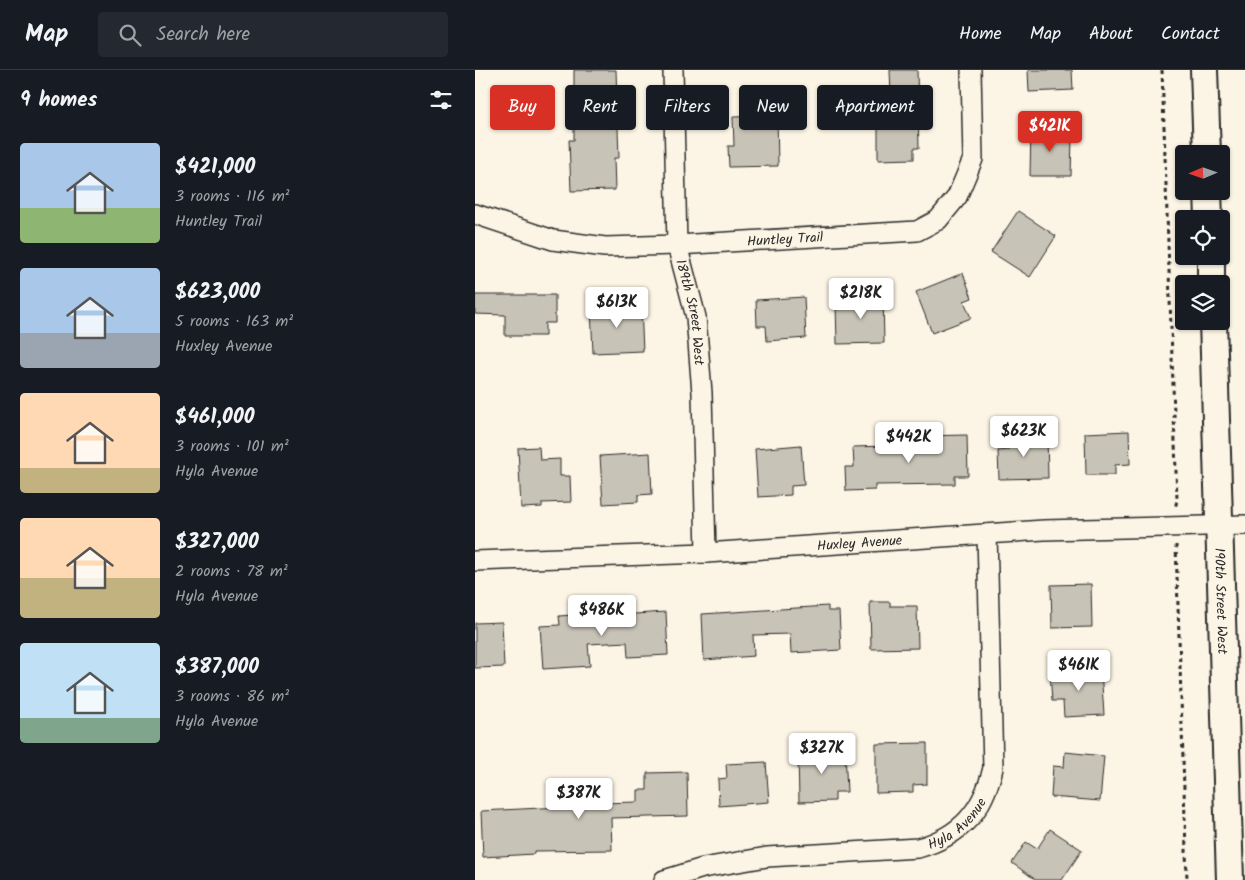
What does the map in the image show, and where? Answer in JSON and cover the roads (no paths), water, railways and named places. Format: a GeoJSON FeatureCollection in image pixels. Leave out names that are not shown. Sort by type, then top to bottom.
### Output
{"type":"FeatureCollection","features":[{"type":"Feature","properties":{"kind":"street","name":"189th Street West"},"geometry":{"type":"LineString","coordinates":[[673,70],[677,245],[696,317],[702,393],[706,553]]}},
{"type":"Feature","properties":{"kind":"street","name":"Huntley Trail"},"geometry":{"type":"LineString","coordinates":[[475,214],[553,240],[605,247],[677,245],[917,231],[937,220],[957,197],[973,158],[971,70]]}},
{"type":"Feature","properties":{"kind":"street"},"geometry":{"type":"LineString","coordinates":[[1204,70],[1207,145]]}},
{"type":"Feature","properties":{"kind":"street","name":"190th Street West"},"geometry":{"type":"LineString","coordinates":[[1213,330],[1230,880]]}},
{"type":"Feature","properties":{"kind":"street","name":"Huxley Avenue"},"geometry":{"type":"LineString","coordinates":[[475,561],[706,553],[987,534],[1175,525],[1245,525]]}},
{"type":"Feature","properties":{"kind":"street","name":"Hyla Avenue"},"geometry":{"type":"LineString","coordinates":[[664,880],[703,868],[767,857],[918,848],[945,838],[969,820],[985,796],[993,768],[987,534]]}}]}
